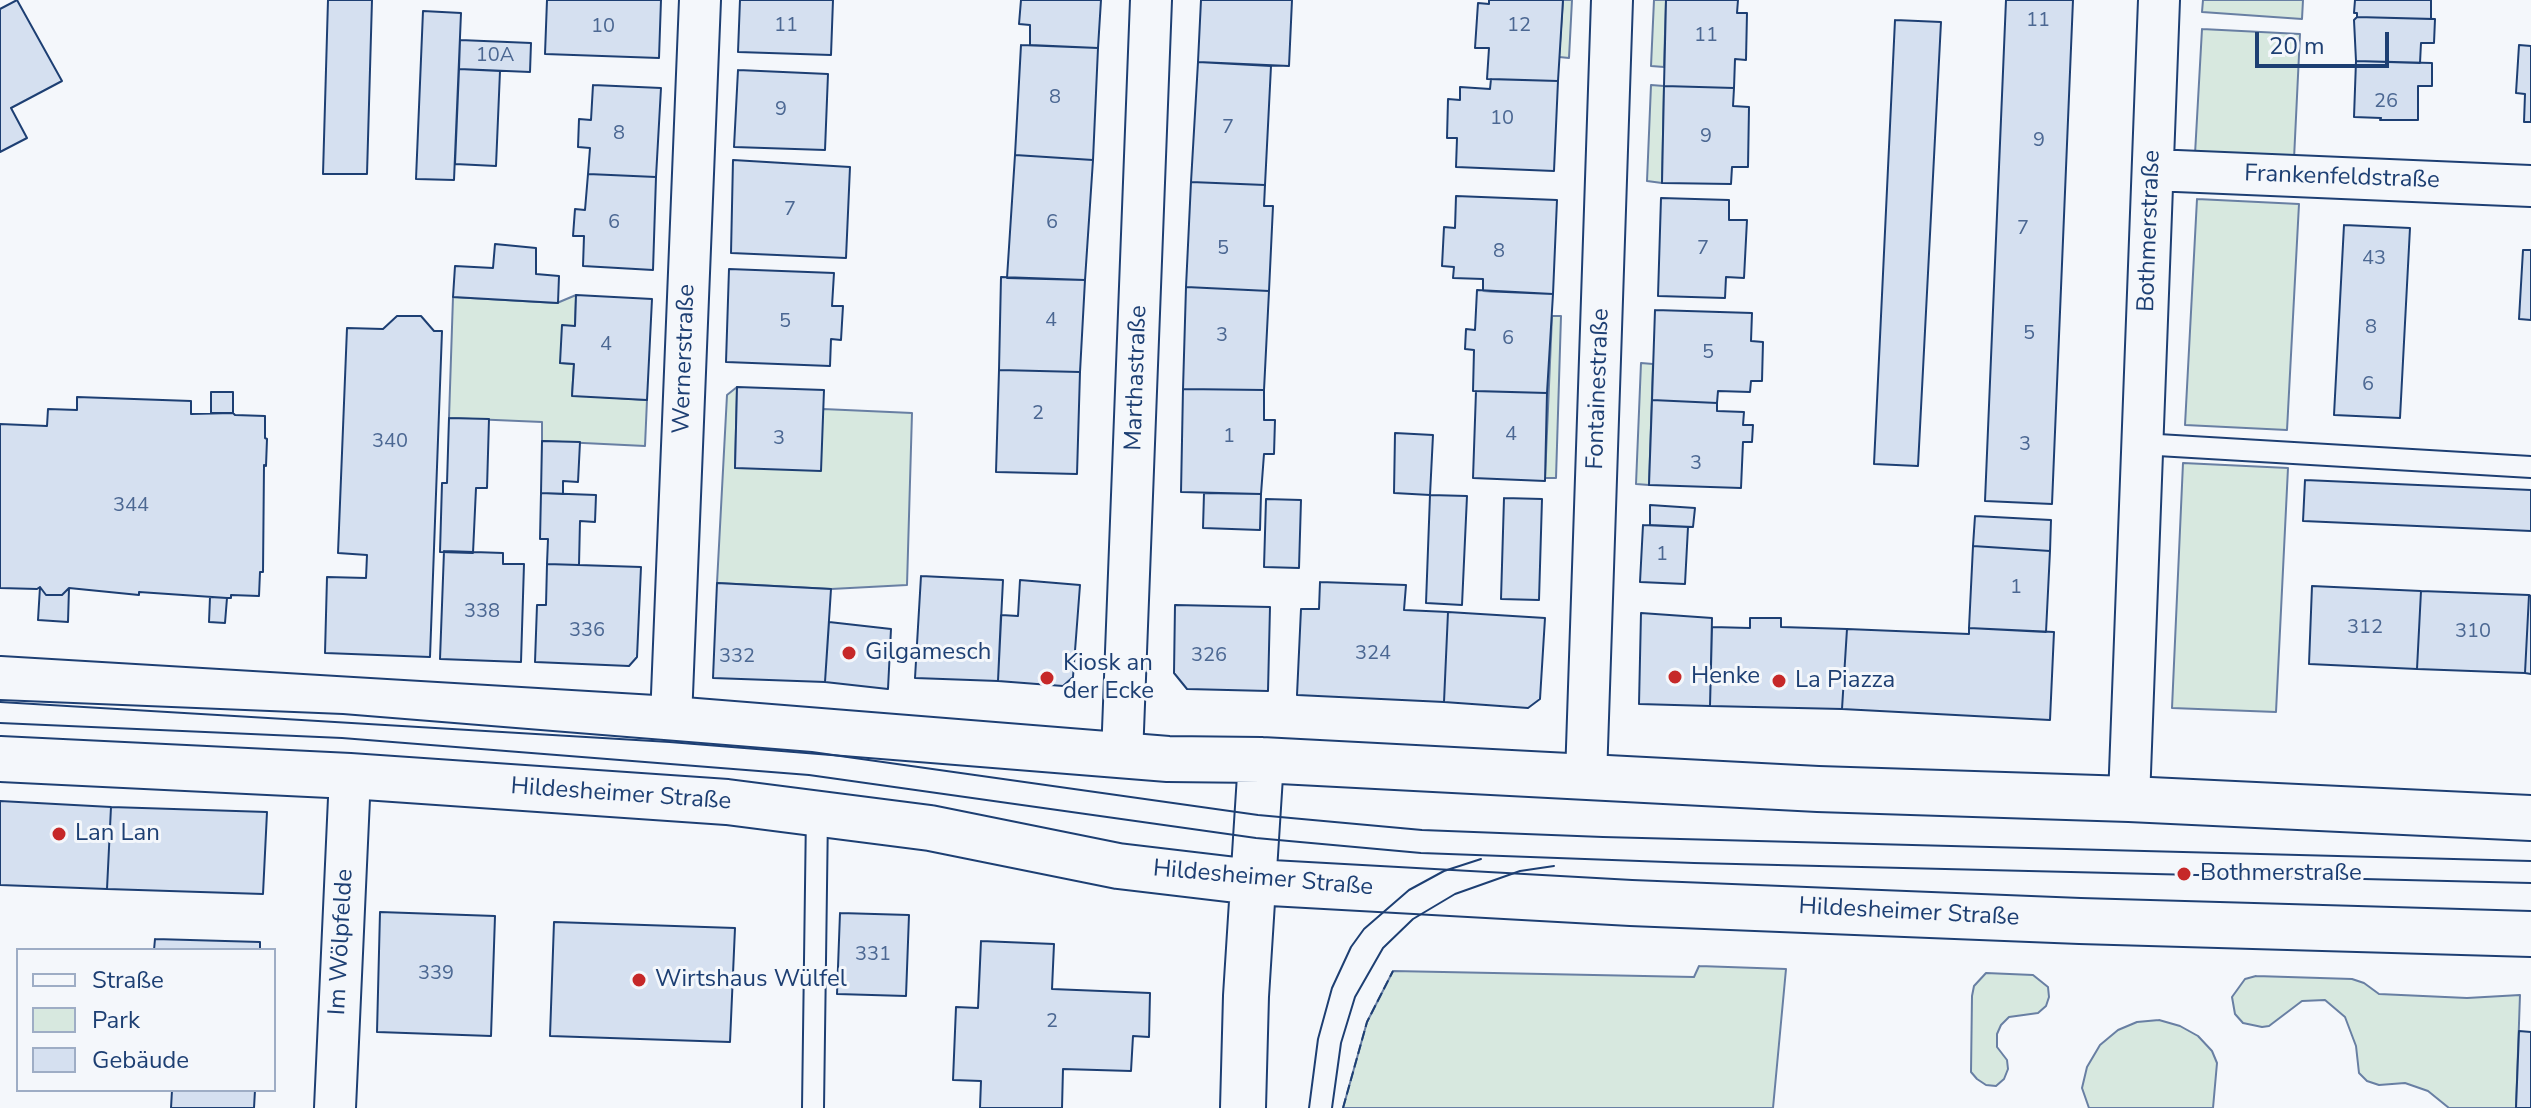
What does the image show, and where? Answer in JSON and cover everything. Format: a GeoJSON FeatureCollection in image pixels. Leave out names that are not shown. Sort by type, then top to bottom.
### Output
{"type":"FeatureCollection","features":[{"type":"Feature","properties":{"kind":"main road"},"geometry":{"type":"LineString","coordinates":[[0,679],[671,719],[1122,756],[2531,818]]}},
{"type":"Feature","properties":{"kind":"main road","name":"Hildesheimer Straße"},"geometry":{"type":"LineString","coordinates":[[0,759],[350,776],[727,802],[930,828],[1118,866],[1253,882],[1631,903],[2531,934]]}},
{"type":"Feature","properties":{"kind":"main road"},"geometry":{"type":"LineString","coordinates":[[1243,1108],[1261,760]]}},
{"type":"Feature","properties":{"kind":"street","name":"Wernerstraße"},"geometry":{"type":"LineString","coordinates":[[671,719],[700,0]]}},
{"type":"Feature","properties":{"kind":"street","name":"Marthastraße"},"geometry":{"type":"LineString","coordinates":[[1122,756],[1151,0]]}},
{"type":"Feature","properties":{"kind":"street","name":"Fontainestraße"},"geometry":{"type":"LineString","coordinates":[[1586,777],[1612,0]]}},
{"type":"Feature","properties":{"kind":"street","name":"Bothmerstraße"},"geometry":{"type":"LineString","coordinates":[[2129,799],[2159,0]]}},
{"type":"Feature","properties":{"kind":"street","name":"Frankenfeldstraße"},"geometry":{"type":"LineString","coordinates":[[2153,170],[2531,186]]}},
{"type":"Feature","properties":{"kind":"street","name":"Im Wölpfelde"},"geometry":{"type":"LineString","coordinates":[[335,1108],[350,776]]}},
{"type":"Feature","properties":{"kind":"lane"},"geometry":{"type":"LineString","coordinates":[[2141,444],[2531,467]]}},
{"type":"Feature","properties":{"kind":"lane"},"geometry":{"type":"LineString","coordinates":[[813,1108],[817,813]]}},
{"type":"Feature","properties":{"kind":"green space"},"geometry":{"type":"Polygon","coordinates":[[[1563,0],[1572,0],[1569,58],[1559,57],[1563,0]]]}},
{"type":"Feature","properties":{"kind":"green space"},"geometry":{"type":"Polygon","coordinates":[[[1654,0],[1666,0],[1664,67],[1651,66],[1654,0]]]}},
{"type":"Feature","properties":{"kind":"green space"},"geometry":{"type":"Polygon","coordinates":[[[2203,0],[2303,0],[2302,19],[2202,12],[2203,0]]]}},
{"type":"Feature","properties":{"kind":"green space"},"geometry":{"type":"Polygon","coordinates":[[[2202,29],[2300,34],[2294,159],[2195,154],[2202,29]]]}},
{"type":"Feature","properties":{"kind":"green space"},"geometry":{"type":"Polygon","coordinates":[[[1651,85],[1664,86],[1662,183],[1647,181],[1651,85]]]}},
{"type":"Feature","properties":{"kind":"green space"},"geometry":{"type":"Polygon","coordinates":[[[2197,199],[2299,204],[2287,430],[2185,425],[2197,199]]]}},
{"type":"Feature","properties":{"kind":"green space"},"geometry":{"type":"Polygon","coordinates":[[[576,295],[575,326],[560,363],[574,364],[572,395],[647,400],[645,446],[542,441],[542,422],[449,418],[453,297],[557,303],[576,295]]]}},
{"type":"Feature","properties":{"kind":"green space"},"geometry":{"type":"Polygon","coordinates":[[[1552,316],[1561,316],[1556,478],[1545,478],[1552,316]]]}},
{"type":"Feature","properties":{"kind":"green space"},"geometry":{"type":"Polygon","coordinates":[[[1641,363],[1653,364],[1649,485],[1636,484],[1641,363]]]}},
{"type":"Feature","properties":{"kind":"green space"},"geometry":{"type":"Polygon","coordinates":[[[737,387],[735,468],[823,409],[912,413],[907,585],[831,589],[717,583],[727,395],[737,387]]]}},
{"type":"Feature","properties":{"kind":"green space"},"geometry":{"type":"Polygon","coordinates":[[[2183,463],[2288,468],[2276,712],[2172,708],[2183,463]]]}},
{"type":"Feature","properties":{"kind":"green space"},"geometry":{"type":"Polygon","coordinates":[[[1699,966],[1786,969],[1773,1108],[1343,1108],[1367,1022],[1393,971],[1694,977],[1699,966]]]}},
{"type":"Feature","properties":{"kind":"green space"},"geometry":{"type":"Polygon","coordinates":[[[1986,973],[2033,975],[2048,987],[2049,997],[2046,1006],[2038,1013],[2009,1017],[2001,1025],[1997,1047],[2007,1060],[2008,1069],[2004,1079],[1996,1086],[1986,1085],[1971,1072],[1972,996],[1974,986],[1986,973]]]}},
{"type":"Feature","properties":{"kind":"green space"},"geometry":{"type":"Polygon","coordinates":[[[2256,976],[2352,979],[2379,994],[2467,998],[2520,995],[2516,1108],[2449,1108],[2428,1091],[2405,1083],[2379,1085],[2367,1081],[2359,1073],[2356,1046],[2345,1017],[2325,1000],[2302,1001],[2269,1026],[2243,1023],[2235,1014],[2232,997],[2245,979],[2256,976]]]}},
{"type":"Feature","properties":{"kind":"green space"},"geometry":{"type":"Polygon","coordinates":[[[2159,1020],[2180,1026],[2198,1036],[2212,1051],[2217,1063],[2213,1108],[2089,1108],[2082,1088],[2087,1067],[2100,1045],[2118,1030],[2137,1022],[2159,1020]]]}},
{"type":"Feature","properties":{"kind":"building"},"geometry":{"type":"Polygon","coordinates":[[[17,0],[62,81],[11,108],[27,138],[0,152],[0,9],[17,0]]]}},
{"type":"Feature","properties":{"kind":"building"},"geometry":{"type":"Polygon","coordinates":[[[328,0],[372,0],[367,174],[323,174],[328,0]]]}},
{"type":"Feature","properties":{"kind":"building"},"geometry":{"type":"Polygon","coordinates":[[[547,0],[661,0],[659,58],[545,54],[547,0]]]}},
{"type":"Feature","properties":{"kind":"building"},"geometry":{"type":"Polygon","coordinates":[[[740,0],[833,0],[831,55],[738,52],[740,0]]]}},
{"type":"Feature","properties":{"kind":"building"},"geometry":{"type":"Polygon","coordinates":[[[1021,0],[1101,0],[1098,48],[1030,45],[1030,25],[1019,24],[1021,0]]]}},
{"type":"Feature","properties":{"kind":"building"},"geometry":{"type":"Polygon","coordinates":[[[1201,0],[1292,0],[1289,66],[1198,62],[1201,0]]]}},
{"type":"Feature","properties":{"kind":"building"},"geometry":{"type":"Polygon","coordinates":[[[1489,0],[1563,0],[1558,81],[1487,79],[1489,48],[1475,48],[1478,3],[1489,4],[1489,0]]]}},
{"type":"Feature","properties":{"kind":"building"},"geometry":{"type":"Polygon","coordinates":[[[1666,0],[1738,0],[1737,13],[1747,13],[1746,60],[1735,59],[1734,88],[1664,86],[1666,0]]]}},
{"type":"Feature","properties":{"kind":"building"},"geometry":{"type":"Polygon","coordinates":[[[2006,0],[2073,0],[2052,504],[1985,501],[2006,0]]]}},
{"type":"Feature","properties":{"kind":"building"},"geometry":{"type":"Polygon","coordinates":[[[2355,0],[2431,0],[2431,19],[2357,17],[2354,13],[2355,0]]]}},
{"type":"Feature","properties":{"kind":"building"},"geometry":{"type":"Polygon","coordinates":[[[423,11],[461,13],[454,180],[416,179],[423,11]]]}},
{"type":"Feature","properties":{"kind":"building"},"geometry":{"type":"Polygon","coordinates":[[[2357,17],[2435,19],[2434,43],[2421,43],[2420,63],[2356,61],[2354,20],[2357,17]]]}},
{"type":"Feature","properties":{"kind":"building"},"geometry":{"type":"Polygon","coordinates":[[[1895,20],[1941,22],[1918,466],[1874,464],[1895,20]]]}},
{"type":"Feature","properties":{"kind":"building"},"geometry":{"type":"Polygon","coordinates":[[[460,40],[531,43],[530,72],[459,69],[460,40]]]}},
{"type":"Feature","properties":{"kind":"building"},"geometry":{"type":"Polygon","coordinates":[[[1021,45],[1098,48],[1093,160],[1015,155],[1021,45]]]}},
{"type":"Feature","properties":{"kind":"building"},"geometry":{"type":"Polygon","coordinates":[[[2519,45],[2531,46],[2531,122],[2524,122],[2525,94],[2516,93],[2519,45]]]}},
{"type":"Feature","properties":{"kind":"building"},"geometry":{"type":"Polygon","coordinates":[[[2356,61],[2432,63],[2432,86],[2418,86],[2418,120],[2354,117],[2356,61]]]}},
{"type":"Feature","properties":{"kind":"building"},"geometry":{"type":"Polygon","coordinates":[[[1198,62],[1271,66],[1265,185],[1191,182],[1198,62]]]}},
{"type":"Feature","properties":{"kind":"building"},"geometry":{"type":"Polygon","coordinates":[[[459,69],[500,71],[496,166],[455,164],[459,69]]]}},
{"type":"Feature","properties":{"kind":"building"},"geometry":{"type":"Polygon","coordinates":[[[738,70],[828,74],[825,150],[734,147],[738,70]]]}},
{"type":"Feature","properties":{"kind":"building"},"geometry":{"type":"Polygon","coordinates":[[[1491,79],[1558,81],[1554,171],[1456,167],[1457,138],[1447,138],[1448,99],[1460,100],[1460,87],[1490,89],[1491,79]]]}},
{"type":"Feature","properties":{"kind":"building"},"geometry":{"type":"Polygon","coordinates":[[[593,85],[661,88],[656,177],[588,174],[590,148],[578,147],[579,119],[591,120],[593,85]]]}},
{"type":"Feature","properties":{"kind":"building"},"geometry":{"type":"Polygon","coordinates":[[[1664,86],[1734,88],[1733,106],[1749,107],[1748,167],[1732,167],[1731,184],[1662,183],[1664,86]]]}},
{"type":"Feature","properties":{"kind":"building"},"geometry":{"type":"Polygon","coordinates":[[[1015,155],[1093,160],[1085,280],[1007,278],[1015,155]]]}},
{"type":"Feature","properties":{"kind":"building"},"geometry":{"type":"Polygon","coordinates":[[[733,160],[850,167],[846,258],[731,253],[733,160]]]}},
{"type":"Feature","properties":{"kind":"building"},"geometry":{"type":"Polygon","coordinates":[[[588,174],[656,177],[653,270],[583,266],[584,236],[573,236],[575,209],[585,210],[588,174]]]}},
{"type":"Feature","properties":{"kind":"building"},"geometry":{"type":"Polygon","coordinates":[[[1191,182],[1265,185],[1264,206],[1273,206],[1269,291],[1186,287],[1191,182]]]}},
{"type":"Feature","properties":{"kind":"building"},"geometry":{"type":"Polygon","coordinates":[[[1456,196],[1557,200],[1553,294],[1483,291],[1483,279],[1453,278],[1454,267],[1442,266],[1444,227],[1455,228],[1456,196]]]}},
{"type":"Feature","properties":{"kind":"building"},"geometry":{"type":"Polygon","coordinates":[[[1661,198],[1729,200],[1729,220],[1747,220],[1744,278],[1726,277],[1725,298],[1658,296],[1661,198]]]}},
{"type":"Feature","properties":{"kind":"building"},"geometry":{"type":"Polygon","coordinates":[[[2344,225],[2410,228],[2400,418],[2334,415],[2344,225]]]}},
{"type":"Feature","properties":{"kind":"building"},"geometry":{"type":"Polygon","coordinates":[[[495,244],[536,248],[536,274],[559,276],[558,303],[453,297],[455,266],[493,268],[495,244]]]}},
{"type":"Feature","properties":{"kind":"building"},"geometry":{"type":"Polygon","coordinates":[[[2523,250],[2531,250],[2531,320],[2519,319],[2523,250]]]}},
{"type":"Feature","properties":{"kind":"building"},"geometry":{"type":"Polygon","coordinates":[[[729,269],[834,273],[832,306],[843,306],[841,340],[831,339],[830,366],[726,362],[729,269]]]}},
{"type":"Feature","properties":{"kind":"building"},"geometry":{"type":"Polygon","coordinates":[[[1001,277],[1085,280],[1080,372],[999,370],[1001,277]]]}},
{"type":"Feature","properties":{"kind":"building"},"geometry":{"type":"Polygon","coordinates":[[[1186,287],[1269,291],[1264,390],[1183,389],[1186,287]]]}},
{"type":"Feature","properties":{"kind":"building"},"geometry":{"type":"Polygon","coordinates":[[[1477,290],[1553,294],[1547,393],[1473,391],[1474,350],[1465,349],[1466,329],[1475,330],[1477,290]]]}},
{"type":"Feature","properties":{"kind":"building"},"geometry":{"type":"Polygon","coordinates":[[[576,295],[652,299],[647,400],[572,396],[574,364],[560,363],[562,325],[575,326],[576,295]]]}},
{"type":"Feature","properties":{"kind":"building"},"geometry":{"type":"Polygon","coordinates":[[[1655,310],[1752,313],[1751,341],[1763,342],[1762,381],[1751,381],[1750,392],[1718,391],[1717,403],[1652,400],[1655,310]]]}},
{"type":"Feature","properties":{"kind":"building"},"geometry":{"type":"Polygon","coordinates":[[[397,316],[421,316],[434,331],[442,331],[430,657],[325,653],[327,577],[366,578],[367,555],[338,553],[347,328],[383,329],[397,316]]]}},
{"type":"Feature","properties":{"kind":"building"},"geometry":{"type":"Polygon","coordinates":[[[999,370],[1080,372],[1077,474],[996,472],[999,370]]]}},
{"type":"Feature","properties":{"kind":"building"},"geometry":{"type":"Polygon","coordinates":[[[737,387],[824,390],[821,471],[735,468],[737,387]]]}},
{"type":"Feature","properties":{"kind":"building"},"geometry":{"type":"Polygon","coordinates":[[[1183,389],[1264,390],[1264,420],[1275,420],[1274,454],[1264,454],[1261,494],[1181,492],[1183,389]]]}},
{"type":"Feature","properties":{"kind":"building"},"geometry":{"type":"Polygon","coordinates":[[[1476,391],[1547,393],[1545,481],[1473,478],[1476,391]]]}},
{"type":"Feature","properties":{"kind":"building"},"geometry":{"type":"Polygon","coordinates":[[[211,392],[233,392],[233,413],[211,413],[211,392]]]}},
{"type":"Feature","properties":{"kind":"building"},"geometry":{"type":"Polygon","coordinates":[[[77,397],[191,401],[191,414],[265,416],[263,572],[260,572],[259,596],[231,595],[227,598],[139,592],[139,595],[69,588],[62,595],[46,595],[40,587],[0,588],[0,424],[47,426],[48,409],[77,410],[77,397]]]}},
{"type":"Feature","properties":{"kind":"building"},"geometry":{"type":"Polygon","coordinates":[[[1652,400],[1717,403],[1717,411],[1744,412],[1743,425],[1753,425],[1752,442],[1743,442],[1741,488],[1649,485],[1652,400]]]}},
{"type":"Feature","properties":{"kind":"building"},"geometry":{"type":"Polygon","coordinates":[[[449,418],[489,419],[487,488],[476,488],[473,553],[440,552],[442,483],[447,483],[449,418]]]}},
{"type":"Feature","properties":{"kind":"building"},"geometry":{"type":"Polygon","coordinates":[[[1395,433],[1433,435],[1430,495],[1394,493],[1395,433]]]}},
{"type":"Feature","properties":{"kind":"building"},"geometry":{"type":"Polygon","coordinates":[[[542,441],[580,442],[578,482],[563,481],[563,494],[541,493],[542,441]]]}},
{"type":"Feature","properties":{"kind":"building"},"geometry":{"type":"Polygon","coordinates":[[[2305,480],[2531,490],[2531,531],[2303,521],[2305,480]]]}},
{"type":"Feature","properties":{"kind":"building"},"geometry":{"type":"Polygon","coordinates":[[[541,493],[596,495],[595,522],[580,521],[579,565],[547,564],[548,539],[540,539],[541,493]]]}},
{"type":"Feature","properties":{"kind":"building"},"geometry":{"type":"Polygon","coordinates":[[[1204,493],[1261,494],[1260,530],[1203,528],[1204,493]]]}},
{"type":"Feature","properties":{"kind":"building"},"geometry":{"type":"Polygon","coordinates":[[[1430,495],[1467,496],[1462,605],[1426,603],[1430,495]]]}},
{"type":"Feature","properties":{"kind":"building"},"geometry":{"type":"Polygon","coordinates":[[[1504,498],[1542,499],[1539,600],[1501,599],[1504,498]]]}},
{"type":"Feature","properties":{"kind":"building"},"geometry":{"type":"Polygon","coordinates":[[[1266,499],[1301,500],[1299,568],[1264,567],[1266,499]]]}},
{"type":"Feature","properties":{"kind":"building"},"geometry":{"type":"Polygon","coordinates":[[[1650,505],[1695,508],[1693,527],[1650,525],[1650,505]]]}},
{"type":"Feature","properties":{"kind":"building"},"geometry":{"type":"Polygon","coordinates":[[[1975,516],[2051,520],[2050,551],[1973,546],[1975,516]]]}},
{"type":"Feature","properties":{"kind":"building"},"geometry":{"type":"Polygon","coordinates":[[[1643,525],[1688,527],[1685,584],[1640,582],[1643,525]]]}},
{"type":"Feature","properties":{"kind":"building"},"geometry":{"type":"Polygon","coordinates":[[[1973,546],[2050,551],[2046,632],[1969,628],[1973,546]]]}},
{"type":"Feature","properties":{"kind":"building"},"geometry":{"type":"Polygon","coordinates":[[[444,551],[503,553],[503,564],[524,564],[521,662],[440,659],[444,551]]]}},
{"type":"Feature","properties":{"kind":"building"},"geometry":{"type":"Polygon","coordinates":[[[547,564],[641,567],[637,657],[629,666],[535,662],[537,605],[546,605],[547,564]]]}},
{"type":"Feature","properties":{"kind":"building"},"geometry":{"type":"Polygon","coordinates":[[[921,576],[1003,580],[998,681],[915,678],[921,576]]]}},
{"type":"Feature","properties":{"kind":"building"},"geometry":{"type":"Polygon","coordinates":[[[1020,580],[1080,585],[1073,677],[1063,686],[998,681],[1001,615],[1018,616],[1020,580]]]}},
{"type":"Feature","properties":{"kind":"building"},"geometry":{"type":"Polygon","coordinates":[[[1320,582],[1406,585],[1404,610],[1448,612],[1444,702],[1297,695],[1301,609],[1319,609],[1320,582]]]}},
{"type":"Feature","properties":{"kind":"building"},"geometry":{"type":"Polygon","coordinates":[[[717,583],[831,589],[825,682],[713,678],[717,583]]]}},
{"type":"Feature","properties":{"kind":"building"},"geometry":{"type":"Polygon","coordinates":[[[2312,586],[2421,591],[2417,669],[2309,664],[2312,586]]]}},
{"type":"Feature","properties":{"kind":"building"},"geometry":{"type":"Polygon","coordinates":[[[40,587],[46,595],[62,595],[69,588],[68,622],[38,620],[40,587]]]}},
{"type":"Feature","properties":{"kind":"building"},"geometry":{"type":"Polygon","coordinates":[[[2421,591],[2529,595],[2525,673],[2417,669],[2421,591]]]}},
{"type":"Feature","properties":{"kind":"building"},"geometry":{"type":"Polygon","coordinates":[[[2531,596],[2531,674],[2525,673],[2531,596]]]}},
{"type":"Feature","properties":{"kind":"building"},"geometry":{"type":"Polygon","coordinates":[[[210,597],[227,598],[225,623],[209,622],[210,597]]]}},
{"type":"Feature","properties":{"kind":"building"},"geometry":{"type":"Polygon","coordinates":[[[1175,605],[1270,607],[1268,691],[1187,689],[1174,673],[1175,605]]]}},
{"type":"Feature","properties":{"kind":"building"},"geometry":{"type":"Polygon","coordinates":[[[1448,612],[1545,618],[1540,699],[1528,708],[1444,702],[1448,612]]]}},
{"type":"Feature","properties":{"kind":"building"},"geometry":{"type":"Polygon","coordinates":[[[1641,613],[1712,618],[1710,706],[1639,704],[1641,613]]]}},
{"type":"Feature","properties":{"kind":"building"},"geometry":{"type":"Polygon","coordinates":[[[1750,618],[1781,618],[1781,627],[1847,629],[1842,709],[1710,706],[1712,627],[1750,628],[1750,618]]]}},
{"type":"Feature","properties":{"kind":"building"},"geometry":{"type":"Polygon","coordinates":[[[829,622],[891,629],[888,689],[825,682],[829,622]]]}},
{"type":"Feature","properties":{"kind":"building"},"geometry":{"type":"Polygon","coordinates":[[[1969,628],[2054,632],[2050,720],[1842,709],[1847,629],[1969,634],[1969,628]]]}},
{"type":"Feature","properties":{"kind":"building"},"geometry":{"type":"Polygon","coordinates":[[[0,801],[111,807],[107,889],[0,885],[0,801]]]}},
{"type":"Feature","properties":{"kind":"building"},"geometry":{"type":"Polygon","coordinates":[[[111,807],[267,812],[263,894],[107,889],[111,807]]]}},
{"type":"Feature","properties":{"kind":"building"},"geometry":{"type":"Polygon","coordinates":[[[380,912],[495,916],[491,1036],[377,1032],[380,912]]]}},
{"type":"Feature","properties":{"kind":"building"},"geometry":{"type":"Polygon","coordinates":[[[840,913],[909,915],[906,996],[837,994],[840,913]]]}},
{"type":"Feature","properties":{"kind":"building"},"geometry":{"type":"Polygon","coordinates":[[[554,922],[735,928],[730,1042],[550,1036],[554,922]]]}},
{"type":"Feature","properties":{"kind":"building"},"geometry":{"type":"Polygon","coordinates":[[[155,939],[260,942],[260,948],[154,948],[155,939]]]}},
{"type":"Feature","properties":{"kind":"building"},"geometry":{"type":"Polygon","coordinates":[[[981,941],[1054,944],[1052,989],[1150,993],[1149,1037],[1133,1036],[1131,1071],[1063,1069],[1062,1108],[980,1108],[981,1081],[953,1080],[956,1007],[978,1008],[981,941]]]}},
{"type":"Feature","properties":{"kind":"building"},"geometry":{"type":"Polygon","coordinates":[[[2519,1031],[2531,1032],[2531,1108],[2516,1108],[2519,1031]]]}},
{"type":"Feature","properties":{"kind":"building"},"geometry":{"type":"Polygon","coordinates":[[[172,1092],[255,1092],[254,1108],[171,1108],[172,1092]]]}},
{"type":"Feature","properties":{"kind":"tram line"},"geometry":{"type":"LineString","coordinates":[[0,700],[343,714],[812,752],[1258,815],[1422,830],[2531,861]]}},
{"type":"Feature","properties":{"kind":"tram line"},"geometry":{"type":"LineString","coordinates":[[0,723],[342,738],[809,775],[1256,838],[1421,853],[1694,863],[2531,883]]}},
{"type":"Feature","properties":{"kind":"tram line"},"geometry":{"type":"LineString","coordinates":[[1309,1108],[1318,1039],[1332,988],[1351,947],[1364,929],[1409,890],[1444,871],[1481,859]]}},
{"type":"Feature","properties":{"kind":"tram line"},"geometry":{"type":"LineString","coordinates":[[1332,1108],[1341,1043],[1355,997],[1383,948],[1413,919],[1455,894],[1520,871],[1554,866]]}},
{"type":"Feature","properties":{"kind":"fence"},"geometry":{"type":"LineString","coordinates":[[1343,1108],[1367,1022],[1393,971]]}},
{"type":"Feature","properties":{"kind":"place","name":"Gilgamesch"},"geometry":{"type":"Point","coordinates":[849,653]}},
{"type":"Feature","properties":{"kind":"place","name":"Henke"},"geometry":{"type":"Point","coordinates":[1675,677]}},
{"type":"Feature","properties":{"kind":"place","name":"Kiosk an der Ecke"},"geometry":{"type":"Point","coordinates":[1047,678]}},
{"type":"Feature","properties":{"kind":"place","name":"La Piazza"},"geometry":{"type":"Point","coordinates":[1779,681]}},
{"type":"Feature","properties":{"kind":"place","name":"Lan Lan"},"geometry":{"type":"Point","coordinates":[59,834]}},
{"type":"Feature","properties":{"kind":"place","name":"Bothmerstraße"},"geometry":{"type":"Point","coordinates":[2184,874]}},
{"type":"Feature","properties":{"kind":"place","name":"Wirtshaus Wülfel"},"geometry":{"type":"Point","coordinates":[639,980]}}]}
